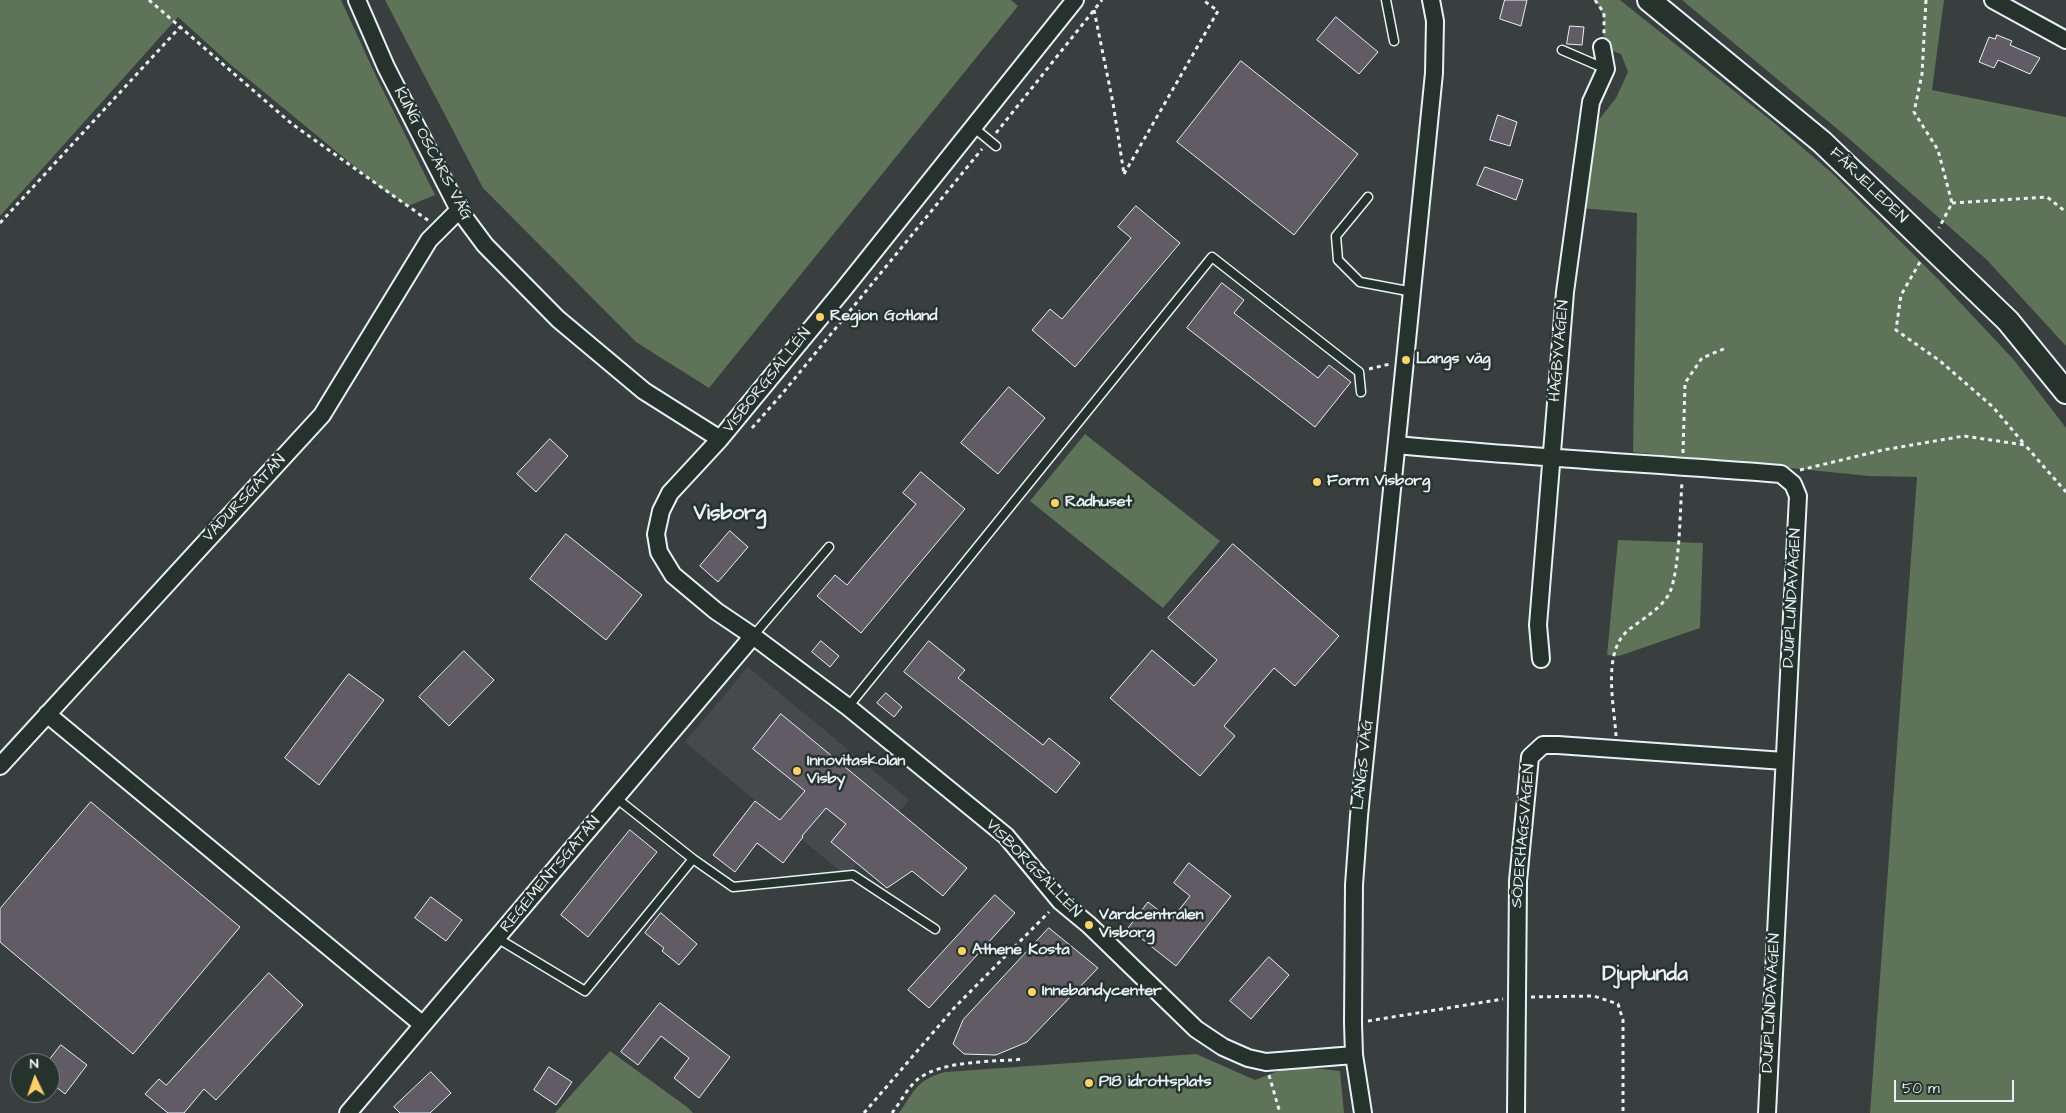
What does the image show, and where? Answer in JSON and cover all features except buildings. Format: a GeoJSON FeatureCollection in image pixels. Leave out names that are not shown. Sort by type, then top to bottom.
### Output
{"type":"FeatureCollection","features":[{"type":"Feature","properties":{"kind":"main road","name":"FÄRJELEDEN"},"geometry":{"type":"LineString","coordinates":[[1649,0],[1822,142],[2008,321],[2066,392]]}},
{"type":"Feature","properties":{"kind":"street","name":"KUNG OSCARS VÄG"},"geometry":{"type":"LineString","coordinates":[[357,0],[386,67],[459,210],[485,245],[558,320],[644,391],[720,439]]}},
{"type":"Feature","properties":{"kind":"street","name":"VISBORGSALLÉN"},"geometry":{"type":"LineString","coordinates":[[1075,0],[720,439],[670,492],[660,512],[656,534],[659,552],[673,575],[716,611],[753,636],[848,707],[1006,836],[1060,901],[1151,984],[1196,1029],[1223,1047],[1248,1058],[1266,1062],[1354,1055]]}},
{"type":"Feature","properties":{"kind":"street","name":"LANGS VÄG"},"geometry":{"type":"LineString","coordinates":[[1363,1113],[1354,1055],[1354,884],[1358,826],[1434,73],[1435,21],[1430,0]]}},
{"type":"Feature","properties":{"kind":"street"},"geometry":{"type":"LineString","coordinates":[[1993,0],[2066,40]]}},
{"type":"Feature","properties":{"kind":"street"},"geometry":{"type":"LineString","coordinates":[[1602,47],[1606,69]]}},
{"type":"Feature","properties":{"kind":"street","name":"HAGBYVÄGEN"},"geometry":{"type":"LineString","coordinates":[[1540,659],[1538,625],[1565,292],[1591,102],[1606,69]]}},
{"type":"Feature","properties":{"kind":"street","name":"VÄDURSGATAN"},"geometry":{"type":"LineString","coordinates":[[0,766],[322,416],[429,240],[459,210]]}},
{"type":"Feature","properties":{"kind":"street"},"geometry":{"type":"LineString","coordinates":[[1397,445],[1622,464],[1683,466],[1781,474]]}},
{"type":"Feature","properties":{"kind":"street","name":"DJUPLUNDAVÄGEN"},"geometry":{"type":"LineString","coordinates":[[1767,1113],[1798,496],[1793,484],[1781,474]]}},
{"type":"Feature","properties":{"kind":"street","name":"REGEMENTSGATAN"},"geometry":{"type":"LineString","coordinates":[[348,1113],[753,636]]}},
{"type":"Feature","properties":{"kind":"street"},"geometry":{"type":"LineString","coordinates":[[48,714],[423,1025]]}},
{"type":"Feature","properties":{"kind":"street","name":"SÖDERHAGSVÄGEN"},"geometry":{"type":"LineString","coordinates":[[1516,1113],[1518,881],[1530,757],[1543,745],[1617,748],[1784,761]]}},
{"type":"Feature","properties":{"kind":"lane"},"geometry":{"type":"LineString","coordinates":[[1386,0],[1394,41]]}},
{"type":"Feature","properties":{"kind":"lane"},"geometry":{"type":"LineString","coordinates":[[1562,50],[1606,69]]}},
{"type":"Feature","properties":{"kind":"lane"},"geometry":{"type":"LineString","coordinates":[[973,127],[996,146]]}},
{"type":"Feature","properties":{"kind":"lane"},"geometry":{"type":"LineString","coordinates":[[1368,198],[1336,236],[1338,260],[1360,282],[1413,292]]}},
{"type":"Feature","properties":{"kind":"lane"},"geometry":{"type":"LineString","coordinates":[[848,707],[1212,257],[1359,372],[1361,392]]}},
{"type":"Feature","properties":{"kind":"lane"},"geometry":{"type":"LineString","coordinates":[[753,636],[829,547]]}},
{"type":"Feature","properties":{"kind":"lane"},"geometry":{"type":"LineString","coordinates":[[616,798],[692,859],[733,887],[853,875],[935,929]]}},
{"type":"Feature","properties":{"kind":"lane"},"geometry":{"type":"LineString","coordinates":[[497,938],[585,991],[692,859]]}},
{"type":"Feature","properties":{"kind":"path"},"geometry":{"type":"LineString","coordinates":[[149,0],[292,124],[440,229]]}},
{"type":"Feature","properties":{"kind":"path"},"geometry":{"type":"LineString","coordinates":[[749,431],[782,394],[1102,0]]}},
{"type":"Feature","properties":{"kind":"path"},"geometry":{"type":"LineString","coordinates":[[1094,10],[1113,103],[1124,174],[1218,11],[1203,0]]}},
{"type":"Feature","properties":{"kind":"path"},"geometry":{"type":"LineString","coordinates":[[1595,0],[1604,13],[1602,47]]}},
{"type":"Feature","properties":{"kind":"path"},"geometry":{"type":"LineString","coordinates":[[1926,0],[1922,74],[1914,112],[1938,150],[1952,203],[1901,295],[1896,330],[1940,361],[1993,407],[2066,492]]}},
{"type":"Feature","properties":{"kind":"path"},"geometry":{"type":"LineString","coordinates":[[0,223],[180,27]]}},
{"type":"Feature","properties":{"kind":"path"},"geometry":{"type":"LineString","coordinates":[[1952,203],[2047,197],[2066,212]]}},
{"type":"Feature","properties":{"kind":"path"},"geometry":{"type":"LineString","coordinates":[[1617,748],[1611,664],[1616,644],[1627,630],[1661,605],[1670,592],[1675,570],[1683,466],[1685,383],[1702,358],[1726,348]]}},
{"type":"Feature","properties":{"kind":"path"},"geometry":{"type":"LineString","coordinates":[[1359,372],[1406,360]]}},
{"type":"Feature","properties":{"kind":"path"},"geometry":{"type":"LineString","coordinates":[[1781,474],[1883,450],[1964,436],[2025,445]]}},
{"type":"Feature","properties":{"kind":"path"},"geometry":{"type":"LineString","coordinates":[[864,1113],[955,1007],[1060,901]]}},
{"type":"Feature","properties":{"kind":"path"},"geometry":{"type":"LineString","coordinates":[[892,1113],[918,1080],[936,1070],[952,1066],[1024,1059]]}},
{"type":"Feature","properties":{"kind":"path"},"geometry":{"type":"LineString","coordinates":[[1266,1062],[1280,1113]]}},
{"type":"Feature","properties":{"kind":"shaded area","name":"Innovitaskolan Visby"},"geometry":{"type":"Polygon","coordinates":[[[748,667],[909,800],[846,876],[685,742],[748,667]]]}},
{"type":"Feature","properties":{"kind":"green space"},"geometry":{"type":"Polygon","coordinates":[[[0,0],[341,0],[435,195],[408,206],[382,189],[231,65],[178,17],[0,216],[0,0]]]}},
{"type":"Feature","properties":{"kind":"green space"},"geometry":{"type":"Polygon","coordinates":[[[385,0],[1011,0],[1018,6],[709,388],[636,342],[483,188],[385,0]]]}},
{"type":"Feature","properties":{"kind":"green space"},"geometry":{"type":"Polygon","coordinates":[[[1595,0],[1620,0],[1773,122],[1833,174],[1939,280],[2014,360],[2066,428],[2066,1113],[1870,1113],[1917,477],[1869,476],[1633,452],[1637,213],[1581,208],[1594,126],[1616,98],[1628,72],[1621,54],[1602,47],[1604,22],[1595,0]]]}},
{"type":"Feature","properties":{"kind":"green space"},"geometry":{"type":"Polygon","coordinates":[[[1682,0],[1944,0],[1932,90],[2066,117],[2066,346],[1987,260],[1847,137],[1682,0]]]}},
{"type":"Feature","properties":{"kind":"green space"},"geometry":{"type":"Polygon","coordinates":[[[1085,434],[1220,541],[1163,608],[1030,501],[1085,434]]]}},
{"type":"Feature","properties":{"kind":"green space"},"geometry":{"type":"Polygon","coordinates":[[[1618,540],[1703,543],[1700,628],[1619,656],[1607,655],[1618,540]]]}},
{"type":"Feature","properties":{"kind":"green space"},"geometry":{"type":"Polygon","coordinates":[[[610,1051],[687,1107],[693,1113],[555,1113],[610,1051]]]}},
{"type":"Feature","properties":{"kind":"green space","name":"P18 idrottsplats"},"geometry":{"type":"Polygon","coordinates":[[[1196,1054],[1255,1080],[1292,1066],[1340,1071],[1344,1113],[899,1113],[918,1086],[929,1078],[946,1072],[1196,1054]]]}},
{"type":"Feature","properties":{"kind":"place","name":"Region Gotland"},"geometry":{"type":"Point","coordinates":[820,317]}},
{"type":"Feature","properties":{"kind":"place","name":"Langs väg"},"geometry":{"type":"Point","coordinates":[1406,360]}},
{"type":"Feature","properties":{"kind":"place","name":"Form Visborg"},"geometry":{"type":"Point","coordinates":[1317,482]}},
{"type":"Feature","properties":{"kind":"place","name":"Rådhuset"},"geometry":{"type":"Point","coordinates":[1055,503]}},
{"type":"Feature","properties":{"kind":"place","name":"Innovitaskolan Visby"},"geometry":{"type":"Point","coordinates":[797,771]}},
{"type":"Feature","properties":{"kind":"place","name":"Vårdcentralen Visborg"},"geometry":{"type":"Point","coordinates":[1089,925]}},
{"type":"Feature","properties":{"kind":"place","name":"Athene Kosta"},"geometry":{"type":"Point","coordinates":[962,951]}},
{"type":"Feature","properties":{"kind":"place","name":"Innebandycenter"},"geometry":{"type":"Point","coordinates":[1032,992]}},
{"type":"Feature","properties":{"kind":"place","name":"P18 idrottsplats"},"geometry":{"type":"Point","coordinates":[1089,1083]}},
{"type":"Feature","properties":{"kind":"district","name":"Visborg"},"geometry":{"type":"Point","coordinates":[730,515]}},
{"type":"Feature","properties":{"kind":"district","name":"Djuplunda"},"geometry":{"type":"Point","coordinates":[1645,976]}}]}
